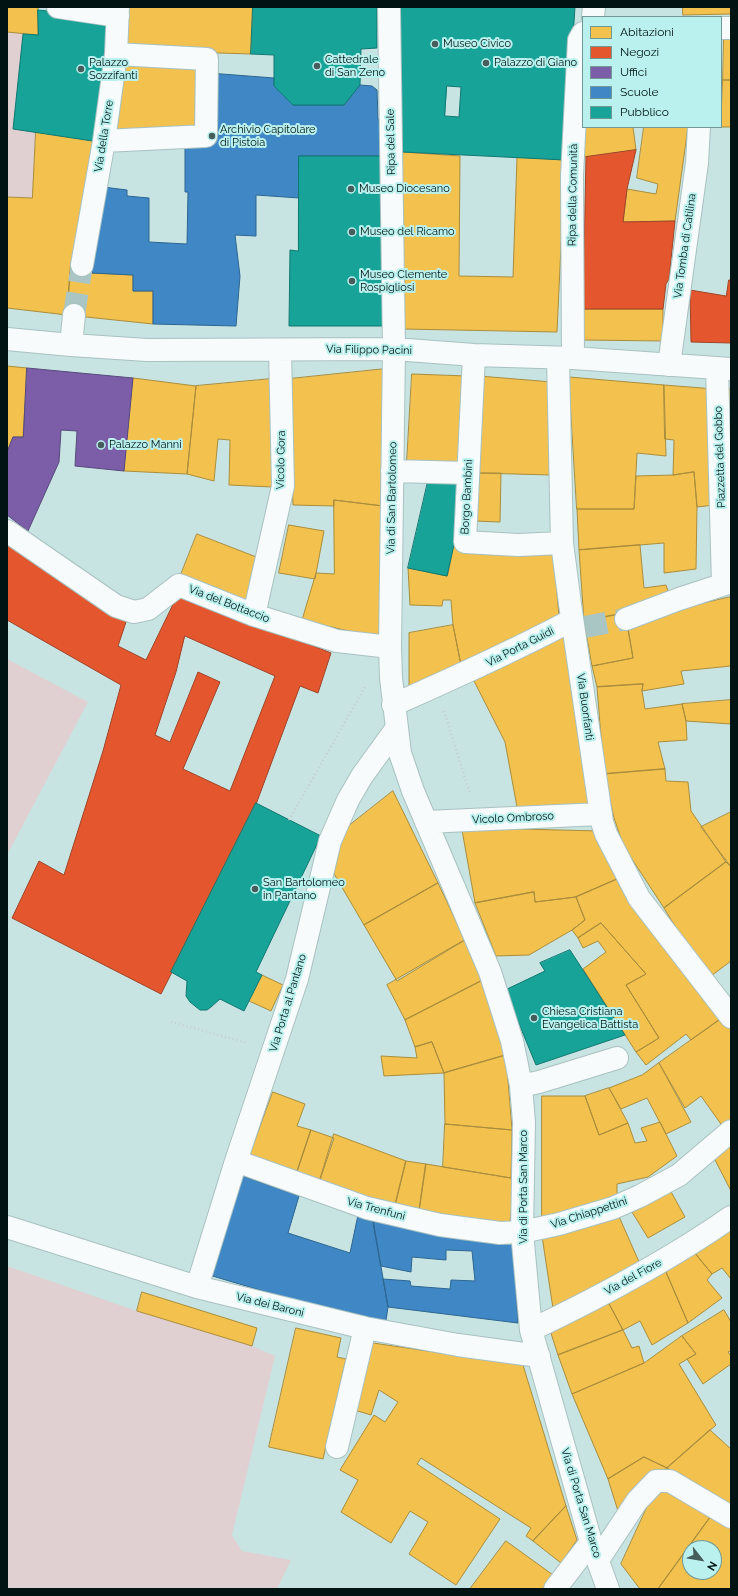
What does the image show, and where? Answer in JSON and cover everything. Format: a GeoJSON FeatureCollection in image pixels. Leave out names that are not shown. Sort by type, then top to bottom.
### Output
{"type":"FeatureCollection","features":[{"type":"Feature","properties":{"kind":"street"},"geometry":{"type":"LineString","coordinates":[[58,7],[118,11]]}},
{"type":"Feature","properties":{"kind":"street","name":"Ripa del Sale"},"geometry":{"type":"LineString","coordinates":[[389,7],[394,348]]}},
{"type":"Feature","properties":{"kind":"street","name":"Via della Torre"},"geometry":{"type":"LineString","coordinates":[[82,265],[104,141],[116,54],[118,11]]}},
{"type":"Feature","properties":{"kind":"street","name":"Ripa della Comunità"},"geometry":{"type":"LineString","coordinates":[[566,358],[572,175],[580,40],[582,35]]}},
{"type":"Feature","properties":{"kind":"street"},"geometry":{"type":"LineString","coordinates":[[104,141],[206,136],[207,59],[116,54]]}},
{"type":"Feature","properties":{"kind":"street","name":"Via Tomba di Catilina"},"geometry":{"type":"LineString","coordinates":[[669,366],[697,163],[699,128]]}},
{"type":"Feature","properties":{"kind":"street"},"geometry":{"type":"LineString","coordinates":[[71,345],[74,315]]}},
{"type":"Feature","properties":{"kind":"street","name":"Via Filippo Pacini"},"geometry":{"type":"LineString","coordinates":[[7,339],[147,350],[394,348],[474,355],[566,358],[724,369]]}},
{"type":"Feature","properties":{"kind":"street","name":"Via di San Bartolomeo"},"geometry":{"type":"LineString","coordinates":[[394,348],[390,647],[393,705],[396,729]]}},
{"type":"Feature","properties":{"kind":"street","name":"Vicolo Gora"},"geometry":{"type":"LineString","coordinates":[[254,615],[283,486],[280,350]]}},
{"type":"Feature","properties":{"kind":"street","name":"Borgo Bambini"},"geometry":{"type":"LineString","coordinates":[[474,355],[465,542],[518,545],[562,543]]}},
{"type":"Feature","properties":{"kind":"street","name":"Via Buonfanti"},"geometry":{"type":"LineString","coordinates":[[566,358],[562,543],[577,626],[602,822],[606,834],[639,898],[731,1017]]}},
{"type":"Feature","properties":{"kind":"street","name":"Piazzetta del Gobbo"},"geometry":{"type":"LineString","coordinates":[[724,369],[727,583]]}},
{"type":"Feature","properties":{"kind":"street"},"geometry":{"type":"LineString","coordinates":[[392,471],[468,472]]}},
{"type":"Feature","properties":{"kind":"street","name":"Via del Bottaccio"},"geometry":{"type":"LineString","coordinates":[[7,531],[116,606],[134,612],[148,609],[179,585],[254,615],[337,641],[390,647]]}},
{"type":"Feature","properties":{"kind":"street"},"geometry":{"type":"LineString","coordinates":[[626,618],[727,583]]}},
{"type":"Feature","properties":{"kind":"street","name":"Via Porta Guidi"},"geometry":{"type":"LineString","coordinates":[[393,705],[467,673],[528,644],[577,626]]}},
{"type":"Feature","properties":{"kind":"street","name":"Via di Porta San Marco"},"geometry":{"type":"LineString","coordinates":[[396,729],[400,753],[406,773],[490,972],[512,1041],[521,1086],[524,1145],[522,1232],[531,1330],[595,1551],[608,1589]]}},
{"type":"Feature","properties":{"kind":"street","name":"Via Porta al Pantano"},"geometry":{"type":"LineString","coordinates":[[197,1287],[236,1161],[297,979],[333,834],[348,800],[362,776],[396,729]]}},
{"type":"Feature","properties":{"kind":"street","name":"Vicolo Ombroso"},"geometry":{"type":"LineString","coordinates":[[429,830],[476,820],[601,814]]}},
{"type":"Feature","properties":{"kind":"street"},"geometry":{"type":"LineString","coordinates":[[521,1086],[617,1058]]}},
{"type":"Feature","properties":{"kind":"street","name":"Via Chiappettini"},"geometry":{"type":"LineString","coordinates":[[522,1232],[584,1217],[613,1208],[640,1196],[680,1175],[731,1131]]}},
{"type":"Feature","properties":{"kind":"street","name":"Via Trenfuni"},"geometry":{"type":"LineString","coordinates":[[236,1161],[367,1208],[440,1225],[500,1234],[522,1232]]}},
{"type":"Feature","properties":{"kind":"street","name":"Via del Fiore"},"geometry":{"type":"LineString","coordinates":[[531,1330],[574,1310],[669,1258],[731,1217]]}},
{"type":"Feature","properties":{"kind":"street","name":"Via dei Baroni"},"geometry":{"type":"LineString","coordinates":[[7,1227],[197,1287],[365,1328],[458,1345],[539,1356]]}},
{"type":"Feature","properties":{"kind":"street"},"geometry":{"type":"LineString","coordinates":[[337,1447],[365,1328]]}},
{"type":"Feature","properties":{"kind":"street"},"geometry":{"type":"LineString","coordinates":[[555,1589],[595,1551],[656,1481],[670,1481],[731,1517]]}},
{"type":"Feature","properties":{"kind":"path"},"geometry":{"type":"LineString","coordinates":[[289,820],[366,684]]}},
{"type":"Feature","properties":{"kind":"path"},"geometry":{"type":"LineString","coordinates":[[435,687],[474,809],[476,820]]}},
{"type":"Feature","properties":{"kind":"path"},"geometry":{"type":"LineString","coordinates":[[171,1022],[274,1050]]}},
{"type":"Feature","properties":{"kind":"shaded area"},"geometry":{"type":"Polygon","coordinates":[[[7,32],[23,34],[36,131],[32,198],[7,197],[7,32]]]}},
{"type":"Feature","properties":{"kind":"shaded area"},"geometry":{"type":"Polygon","coordinates":[[[7,659],[88,702],[7,855],[7,659]]]}},
{"type":"Feature","properties":{"kind":"shaded area"},"geometry":{"type":"Polygon","coordinates":[[[7,1266],[137,1311],[252,1346],[275,1356],[232,1535],[242,1551],[291,1560],[277,1589],[7,1589],[7,1266]]]}},
{"type":"Feature","properties":{"kind":"building: Abitazioni"},"geometry":{"type":"Polygon","coordinates":[[[7,7],[38,7],[38,35],[7,32],[7,7]]]}},
{"type":"Feature","properties":{"kind":"building: Abitazioni"},"geometry":{"type":"Polygon","coordinates":[[[123,7],[253,7],[251,54],[122,50],[123,7]]]}},
{"type":"Feature","properties":{"kind":"building: Abitazioni"},"geometry":{"type":"Polygon","coordinates":[[[683,7],[731,7],[731,14],[683,15],[683,7]]]}},
{"type":"Feature","properties":{"kind":"building: Abitazioni"},"geometry":{"type":"Polygon","coordinates":[[[724,37],[731,37],[731,80],[723,80],[724,37]]]}},
{"type":"Feature","properties":{"kind":"building: Abitazioni"},"geometry":{"type":"Polygon","coordinates":[[[123,60],[205,64],[202,133],[110,137],[123,60]]]}},
{"type":"Feature","properties":{"kind":"building: Abitazioni"},"geometry":{"type":"Polygon","coordinates":[[[723,80],[731,80],[731,127],[722,127],[723,80]]]}},
{"type":"Feature","properties":{"kind":"building: Abitazioni"},"geometry":{"type":"Polygon","coordinates":[[[583,128],[633,128],[636,150],[586,157],[579,156],[583,128]]]}},
{"type":"Feature","properties":{"kind":"building: Abitazioni"},"geometry":{"type":"Polygon","coordinates":[[[644,128],[688,128],[675,221],[623,222],[627,189],[656,194],[658,184],[637,178],[644,128]]]}},
{"type":"Feature","properties":{"kind":"building: Abitazioni"},"geometry":{"type":"Polygon","coordinates":[[[36,131],[96,141],[77,264],[71,263],[67,315],[7,308],[7,197],[32,198],[36,131]]]}},
{"type":"Feature","properties":{"kind":"building: Abitazioni"},"geometry":{"type":"Polygon","coordinates":[[[403,152],[460,156],[459,276],[513,277],[517,157],[565,160],[557,332],[402,329],[403,152]]]}},
{"type":"Feature","properties":{"kind":"building: Abitazioni"},"geometry":{"type":"Polygon","coordinates":[[[71,263],[82,265],[92,264],[92,273],[133,275],[133,291],[153,291],[153,324],[67,315],[71,263]]]}},
{"type":"Feature","properties":{"kind":"building: Abitazioni"},"geometry":{"type":"Polygon","coordinates":[[[583,309],[663,309],[663,341],[582,340],[583,309]]]}},
{"type":"Feature","properties":{"kind":"building: Abitazioni"},"geometry":{"type":"Polygon","coordinates":[[[7,366],[27,368],[23,437],[13,437],[7,452],[7,366]]]}},
{"type":"Feature","properties":{"kind":"building: Abitazioni"},"geometry":{"type":"Polygon","coordinates":[[[385,369],[383,506],[334,500],[334,506],[293,505],[289,379],[385,369]]]}},
{"type":"Feature","properties":{"kind":"building: Abitazioni"},"geometry":{"type":"Polygon","coordinates":[[[412,374],[467,376],[462,464],[407,462],[412,374]]]}},
{"type":"Feature","properties":{"kind":"building: Abitazioni"},"geometry":{"type":"Polygon","coordinates":[[[479,376],[552,382],[551,475],[477,473],[479,376]]]}},
{"type":"Feature","properties":{"kind":"building: Abitazioni"},"geometry":{"type":"Polygon","coordinates":[[[569,377],[664,385],[666,456],[637,453],[634,509],[577,509],[569,377]]]}},
{"type":"Feature","properties":{"kind":"building: Abitazioni"},"geometry":{"type":"Polygon","coordinates":[[[133,378],[196,386],[187,474],[124,471],[133,378]]]}},
{"type":"Feature","properties":{"kind":"building: Abitazioni"},"geometry":{"type":"Polygon","coordinates":[[[271,379],[272,487],[229,485],[230,440],[218,439],[214,481],[187,474],[196,386],[271,379]]]}},
{"type":"Feature","properties":{"kind":"building: Abitazioni"},"geometry":{"type":"Polygon","coordinates":[[[664,385],[715,389],[714,505],[697,507],[694,472],[673,475],[674,440],[665,439],[664,385]]]}},
{"type":"Feature","properties":{"kind":"building: Abitazioni"},"geometry":{"type":"Polygon","coordinates":[[[723,388],[731,389],[731,465],[723,465],[723,388]]]}},
{"type":"Feature","properties":{"kind":"building: Abitazioni"},"geometry":{"type":"Polygon","coordinates":[[[694,472],[697,507],[696,569],[664,573],[664,543],[579,550],[577,509],[634,509],[636,476],[673,475],[694,472]]]}},
{"type":"Feature","properties":{"kind":"building: Abitazioni"},"geometry":{"type":"Polygon","coordinates":[[[477,473],[501,473],[500,522],[475,521],[477,473]]]}},
{"type":"Feature","properties":{"kind":"building: Abitazioni"},"geometry":{"type":"Polygon","coordinates":[[[334,500],[383,506],[382,639],[302,620],[316,573],[334,574],[334,500]]]}},
{"type":"Feature","properties":{"kind":"building: Abitazioni"},"geometry":{"type":"Polygon","coordinates":[[[289,525],[324,531],[315,579],[279,573],[289,525]]]}},
{"type":"Feature","properties":{"kind":"building: Abitazioni"},"geometry":{"type":"Polygon","coordinates":[[[197,534],[264,560],[247,603],[180,577],[197,534]]]}},
{"type":"Feature","properties":{"kind":"building: Abitazioni"},"geometry":{"type":"Polygon","coordinates":[[[640,545],[644,588],[666,585],[671,600],[625,613],[584,621],[579,550],[640,545]]]}},
{"type":"Feature","properties":{"kind":"building: Abitazioni"},"geometry":{"type":"Polygon","coordinates":[[[454,546],[507,549],[553,547],[559,616],[461,665],[453,625],[451,600],[443,600],[442,606],[410,605],[408,568],[447,576],[454,546]]]}},
{"type":"Feature","properties":{"kind":"building: Abitazioni"},"geometry":{"type":"Polygon","coordinates":[[[731,597],[731,666],[681,671],[684,684],[642,691],[643,684],[597,687],[592,666],[633,658],[628,628],[686,607],[731,597]]]}},
{"type":"Feature","properties":{"kind":"building: Abitazioni"},"geometry":{"type":"Polygon","coordinates":[[[625,613],[633,658],[592,666],[584,621],[625,613]]]}},
{"type":"Feature","properties":{"kind":"building: Abitazioni"},"geometry":{"type":"Polygon","coordinates":[[[453,625],[461,665],[409,686],[409,633],[453,625]]]}},
{"type":"Feature","properties":{"kind":"building: Abitazioni"},"geometry":{"type":"Polygon","coordinates":[[[571,633],[589,804],[517,807],[505,742],[474,681],[571,633]]]}},
{"type":"Feature","properties":{"kind":"building: Abitazioni"},"geometry":{"type":"Polygon","coordinates":[[[643,684],[642,691],[645,709],[682,704],[686,721],[687,740],[658,742],[665,769],[604,774],[597,687],[643,684]]]}},
{"type":"Feature","properties":{"kind":"building: Abitazioni"},"geometry":{"type":"Polygon","coordinates":[[[731,700],[731,724],[686,721],[682,704],[731,700]]]}},
{"type":"Feature","properties":{"kind":"building: Abitazioni"},"geometry":{"type":"Polygon","coordinates":[[[665,769],[666,781],[688,782],[691,811],[726,862],[664,908],[624,847],[614,818],[604,774],[665,769]]]}},
{"type":"Feature","properties":{"kind":"building: Abitazioni"},"geometry":{"type":"Polygon","coordinates":[[[393,791],[438,883],[364,925],[333,872],[341,832],[393,791]]]}},
{"type":"Feature","properties":{"kind":"building: Abitazioni"},"geometry":{"type":"Polygon","coordinates":[[[731,812],[731,867],[701,827],[731,812]]]}},
{"type":"Feature","properties":{"kind":"building: Abitazioni"},"geometry":{"type":"Polygon","coordinates":[[[520,829],[600,831],[622,877],[576,897],[535,902],[534,892],[475,903],[462,830],[520,829]]]}},
{"type":"Feature","properties":{"kind":"building: Abitazioni"},"geometry":{"type":"Polygon","coordinates":[[[726,862],[731,867],[731,961],[707,979],[664,908],[726,862]]]}},
{"type":"Feature","properties":{"kind":"building: Abitazioni"},"geometry":{"type":"Polygon","coordinates":[[[622,877],[722,1018],[691,1040],[686,1034],[646,1065],[636,1052],[659,1038],[626,985],[646,974],[601,923],[578,938],[572,930],[585,920],[576,897],[622,877]]]}},
{"type":"Feature","properties":{"kind":"building: Abitazioni"},"geometry":{"type":"Polygon","coordinates":[[[438,883],[465,940],[397,981],[364,925],[438,883]]]}},
{"type":"Feature","properties":{"kind":"building: Abitazioni"},"geometry":{"type":"Polygon","coordinates":[[[534,892],[535,902],[576,897],[585,920],[572,930],[529,955],[496,956],[475,903],[534,892]]]}},
{"type":"Feature","properties":{"kind":"building: Abitazioni"},"geometry":{"type":"Polygon","coordinates":[[[601,923],[646,974],[626,985],[659,1038],[636,1052],[583,969],[606,952],[598,941],[583,948],[578,938],[601,923]]]}},
{"type":"Feature","properties":{"kind":"building: Abitazioni"},"geometry":{"type":"Polygon","coordinates":[[[465,940],[485,979],[405,1020],[387,985],[465,940]]]}},
{"type":"Feature","properties":{"kind":"building: Abitazioni"},"geometry":{"type":"Polygon","coordinates":[[[262,975],[283,985],[271,1011],[249,1001],[262,975]]]}},
{"type":"Feature","properties":{"kind":"building: Abitazioni"},"geometry":{"type":"Polygon","coordinates":[[[485,979],[506,1055],[444,1073],[432,1042],[415,1047],[405,1020],[485,979]]]}},
{"type":"Feature","properties":{"kind":"building: Abitazioni"},"geometry":{"type":"Polygon","coordinates":[[[722,1018],[731,1029],[731,1119],[723,1127],[701,1096],[685,1108],[659,1063],[722,1018]]]}},
{"type":"Feature","properties":{"kind":"building: Abitazioni"},"geometry":{"type":"Polygon","coordinates":[[[432,1042],[444,1073],[384,1076],[381,1056],[417,1058],[415,1047],[432,1042]]]}},
{"type":"Feature","properties":{"kind":"building: Abitazioni"},"geometry":{"type":"Polygon","coordinates":[[[506,1055],[512,1130],[445,1124],[444,1073],[506,1055]]]}},
{"type":"Feature","properties":{"kind":"building: Abitazioni"},"geometry":{"type":"Polygon","coordinates":[[[659,1063],[691,1122],[666,1134],[647,1098],[621,1109],[609,1088],[642,1075],[659,1063]]]}},
{"type":"Feature","properties":{"kind":"building: Abitazioni"},"geometry":{"type":"Polygon","coordinates":[[[609,1088],[628,1123],[599,1135],[585,1096],[609,1088]]]}},
{"type":"Feature","properties":{"kind":"building: Abitazioni"},"geometry":{"type":"Polygon","coordinates":[[[273,1092],[305,1104],[297,1126],[311,1130],[297,1172],[250,1155],[273,1092]]]}},
{"type":"Feature","properties":{"kind":"building: Abitazioni"},"geometry":{"type":"Polygon","coordinates":[[[542,1096],[585,1096],[599,1135],[628,1123],[635,1143],[647,1141],[641,1128],[660,1122],[677,1156],[648,1177],[617,1184],[617,1200],[542,1221],[542,1096]]]}},
{"type":"Feature","properties":{"kind":"building: Abitazioni"},"geometry":{"type":"Polygon","coordinates":[[[445,1124],[512,1130],[511,1178],[443,1167],[445,1124]]]}},
{"type":"Feature","properties":{"kind":"building: Abitazioni"},"geometry":{"type":"Polygon","coordinates":[[[311,1130],[334,1138],[320,1180],[297,1172],[311,1130]]]}},
{"type":"Feature","properties":{"kind":"building: Abitazioni"},"geometry":{"type":"Polygon","coordinates":[[[334,1134],[406,1161],[395,1206],[320,1180],[334,1134]]]}},
{"type":"Feature","properties":{"kind":"building: Abitazioni"},"geometry":{"type":"Polygon","coordinates":[[[731,1142],[731,1191],[714,1158],[731,1142]]]}},
{"type":"Feature","properties":{"kind":"building: Abitazioni"},"geometry":{"type":"Polygon","coordinates":[[[406,1161],[426,1164],[419,1212],[395,1206],[406,1161]]]}},
{"type":"Feature","properties":{"kind":"building: Abitazioni"},"geometry":{"type":"Polygon","coordinates":[[[426,1164],[517,1179],[509,1226],[419,1212],[426,1164]]]}},
{"type":"Feature","properties":{"kind":"building: Abitazioni"},"geometry":{"type":"Polygon","coordinates":[[[670,1190],[685,1217],[648,1238],[632,1212],[670,1190]]]}},
{"type":"Feature","properties":{"kind":"building: Abitazioni"},"geometry":{"type":"Polygon","coordinates":[[[617,1212],[640,1264],[554,1315],[542,1236],[617,1212]]]}},
{"type":"Feature","properties":{"kind":"building: Abitazioni"},"geometry":{"type":"Polygon","coordinates":[[[731,1225],[731,1279],[722,1268],[712,1274],[694,1252],[731,1225]]]}},
{"type":"Feature","properties":{"kind":"building: Abitazioni"},"geometry":{"type":"Polygon","coordinates":[[[694,1252],[712,1274],[707,1280],[722,1298],[688,1323],[666,1272],[694,1252]]]}},
{"type":"Feature","properties":{"kind":"building: Abitazioni"},"geometry":{"type":"Polygon","coordinates":[[[666,1272],[688,1323],[652,1345],[640,1321],[623,1330],[607,1300],[666,1272]]]}},
{"type":"Feature","properties":{"kind":"building: Abitazioni"},"geometry":{"type":"Polygon","coordinates":[[[142,1292],[257,1328],[252,1346],[137,1311],[142,1292]]]}},
{"type":"Feature","properties":{"kind":"building: Abitazioni"},"geometry":{"type":"Polygon","coordinates":[[[607,1300],[623,1330],[558,1355],[549,1327],[607,1300]]]}},
{"type":"Feature","properties":{"kind":"building: Abitazioni"},"geometry":{"type":"Polygon","coordinates":[[[724,1310],[731,1322],[731,1351],[728,1352],[731,1356],[731,1364],[703,1384],[687,1359],[696,1354],[682,1336],[724,1310]]]}},
{"type":"Feature","properties":{"kind":"building: Abitazioni"},"geometry":{"type":"Polygon","coordinates":[[[296,1328],[341,1338],[337,1357],[346,1359],[323,1459],[269,1447],[296,1328]]]}},
{"type":"Feature","properties":{"kind":"building: Abitazioni"},"geometry":{"type":"Polygon","coordinates":[[[623,1330],[632,1348],[639,1346],[644,1363],[572,1394],[558,1355],[623,1330]]]}},
{"type":"Feature","properties":{"kind":"building: Abitazioni"},"geometry":{"type":"Polygon","coordinates":[[[682,1336],[696,1354],[679,1364],[716,1425],[667,1468],[644,1457],[608,1479],[572,1394],[644,1363],[682,1336]]]}},
{"type":"Feature","properties":{"kind":"building: Abitazioni"},"geometry":{"type":"Polygon","coordinates":[[[373,1343],[523,1365],[566,1506],[533,1541],[526,1536],[531,1528],[421,1458],[417,1464],[500,1519],[456,1585],[409,1554],[428,1522],[410,1511],[391,1543],[341,1512],[358,1480],[340,1470],[374,1415],[385,1422],[398,1402],[379,1390],[371,1415],[351,1409],[373,1343]]]}},
{"type":"Feature","properties":{"kind":"building: Abitazioni"},"geometry":{"type":"Polygon","coordinates":[[[710,1430],[731,1449],[731,1511],[667,1468],[710,1430]]]}},
{"type":"Feature","properties":{"kind":"building: Abitazioni"},"geometry":{"type":"Polygon","coordinates":[[[644,1457],[667,1468],[618,1511],[608,1479],[644,1457]]]}},
{"type":"Feature","properties":{"kind":"building: Abitazioni"},"geometry":{"type":"Polygon","coordinates":[[[656,1488],[714,1512],[694,1540],[682,1540],[682,1556],[658,1589],[640,1589],[621,1564],[656,1488]]]}},
{"type":"Feature","properties":{"kind":"building: Abitazioni"},"geometry":{"type":"Polygon","coordinates":[[[566,1506],[577,1540],[561,1563],[533,1541],[566,1506]]]}},
{"type":"Feature","properties":{"kind":"building: Abitazioni"},"geometry":{"type":"Polygon","coordinates":[[[714,1512],[731,1524],[731,1589],[658,1589],[682,1556],[682,1580],[722,1580],[722,1540],[694,1540],[714,1512]]]}},
{"type":"Feature","properties":{"kind":"building: Abitazioni"},"geometry":{"type":"Polygon","coordinates":[[[506,1541],[553,1575],[543,1589],[470,1589],[506,1541]]]}},
{"type":"Feature","properties":{"kind":"building: Negozi"},"geometry":{"type":"Polygon","coordinates":[[[636,150],[627,189],[623,222],[675,221],[669,279],[666,284],[663,309],[583,309],[586,157],[636,150]]]}},
{"type":"Feature","properties":{"kind":"building: Negozi"},"geometry":{"type":"Polygon","coordinates":[[[729,280],[731,280],[731,343],[691,342],[690,290],[726,296],[729,280]]]}},
{"type":"Feature","properties":{"kind":"building: Negozi"},"geometry":{"type":"Polygon","coordinates":[[[7,543],[126,622],[118,646],[146,660],[179,592],[331,653],[318,693],[300,686],[255,807],[161,994],[12,918],[39,861],[64,875],[103,751],[121,685],[7,620],[7,543]],[[185,636],[176,672],[155,735],[170,742],[198,672],[220,682],[183,769],[230,791],[275,676],[185,636]]]}},
{"type":"Feature","properties":{"kind":"building: Uffici","name":"Palazzo Manni"},"geometry":{"type":"Polygon","coordinates":[[[27,368],[133,378],[124,471],[75,466],[77,431],[61,430],[59,462],[28,531],[7,515],[7,452],[13,437],[23,437],[27,368]]]}},
{"type":"Feature","properties":{"kind":"building: Scuole"},"geometry":{"type":"Polygon","coordinates":[[[209,73],[274,78],[274,86],[293,105],[344,105],[360,85],[372,86],[377,90],[378,118],[387,156],[299,156],[299,198],[256,195],[256,236],[235,235],[240,276],[236,326],[153,324],[153,291],[133,291],[133,275],[92,273],[103,187],[127,190],[127,196],[149,198],[149,242],[187,244],[188,192],[185,192],[185,142],[207,138],[209,73]]]}},
{"type":"Feature","properties":{"kind":"building: Scuole"},"geometry":{"type":"Polygon","coordinates":[[[240,1175],[299,1196],[288,1233],[350,1253],[358,1215],[373,1220],[388,1307],[385,1327],[209,1275],[240,1175]]]}},
{"type":"Feature","properties":{"kind":"building: Scuole"},"geometry":{"type":"Polygon","coordinates":[[[373,1220],[513,1241],[518,1323],[388,1307],[383,1279],[410,1281],[411,1286],[450,1289],[451,1280],[475,1281],[472,1251],[446,1250],[446,1260],[412,1257],[411,1272],[381,1266],[373,1220]]]}},
{"type":"Feature","properties":{"kind":"building: Pubblico","name":"Cattedrale di San Zeno"},"geometry":{"type":"Polygon","coordinates":[[[253,7],[377,7],[377,48],[361,49],[360,85],[344,105],[293,105],[274,86],[274,55],[251,54],[253,7]]]}},
{"type":"Feature","properties":{"kind":"building: Pubblico","name":"Palazzo di Giano"},"geometry":{"type":"Polygon","coordinates":[[[399,7],[575,7],[565,160],[403,152],[399,7]],[[447,86],[445,116],[459,117],[461,87],[447,86]]]}},
{"type":"Feature","properties":{"kind":"building: Pubblico"},"geometry":{"type":"Polygon","coordinates":[[[38,10],[115,18],[99,142],[13,129],[23,34],[38,35],[38,10]]]}},
{"type":"Feature","properties":{"kind":"building: Pubblico"},"geometry":{"type":"Polygon","coordinates":[[[299,156],[387,156],[386,326],[289,326],[290,250],[298,251],[299,156]]]}},
{"type":"Feature","properties":{"kind":"building: Pubblico"},"geometry":{"type":"Polygon","coordinates":[[[429,477],[467,486],[447,576],[408,568],[429,477]]]}},
{"type":"Feature","properties":{"kind":"building: Pubblico","name":"San Bartolomeo in Pantano"},"geometry":{"type":"Polygon","coordinates":[[[256,803],[321,836],[256,972],[262,975],[244,1011],[220,999],[207,1010],[200,1010],[190,1002],[186,996],[187,981],[171,972],[256,803]]]}},
{"type":"Feature","properties":{"kind":"building: Pubblico"},"geometry":{"type":"Polygon","coordinates":[[[570,950],[625,1035],[536,1065],[505,990],[545,971],[540,963],[570,950]]]}},
{"type":"Feature","properties":{"kind":"tunnel"},"geometry":{"type":"LineString","coordinates":[[74,315],[82,265]]}},
{"type":"Feature","properties":{"kind":"tunnel"},"geometry":{"type":"LineString","coordinates":[[585,627],[626,619]]}},
{"type":"Feature","properties":{"kind":"place","name":"Museo Civico"},"geometry":{"type":"Point","coordinates":[435,44]}},
{"type":"Feature","properties":{"kind":"place","name":"Palazzo di Giano"},"geometry":{"type":"Point","coordinates":[486,63]}},
{"type":"Feature","properties":{"kind":"place","name":"Cattedrale di San Zeno"},"geometry":{"type":"Point","coordinates":[317,66]}},
{"type":"Feature","properties":{"kind":"place","name":"Palazzo Sozzifanti"},"geometry":{"type":"Point","coordinates":[81,69]}},
{"type":"Feature","properties":{"kind":"place","name":"Archivio Capitolare di Pistoia"},"geometry":{"type":"Point","coordinates":[212,136]}},
{"type":"Feature","properties":{"kind":"place","name":"Museo Diocesano"},"geometry":{"type":"Point","coordinates":[351,189]}},
{"type":"Feature","properties":{"kind":"place","name":"Museo del Ricamo"},"geometry":{"type":"Point","coordinates":[352,232]}},
{"type":"Feature","properties":{"kind":"place","name":"Museo Clemente Rospigliosi"},"geometry":{"type":"Point","coordinates":[352,281]}},
{"type":"Feature","properties":{"kind":"place","name":"Palazzo Manni"},"geometry":{"type":"Point","coordinates":[101,445]}},
{"type":"Feature","properties":{"kind":"place","name":"San Bartolomeo in Pantano"},"geometry":{"type":"Point","coordinates":[255,889]}},
{"type":"Feature","properties":{"kind":"place","name":"Chiesa Cristiana Evangelica Battista"},"geometry":{"type":"Point","coordinates":[534,1018]}}]}
